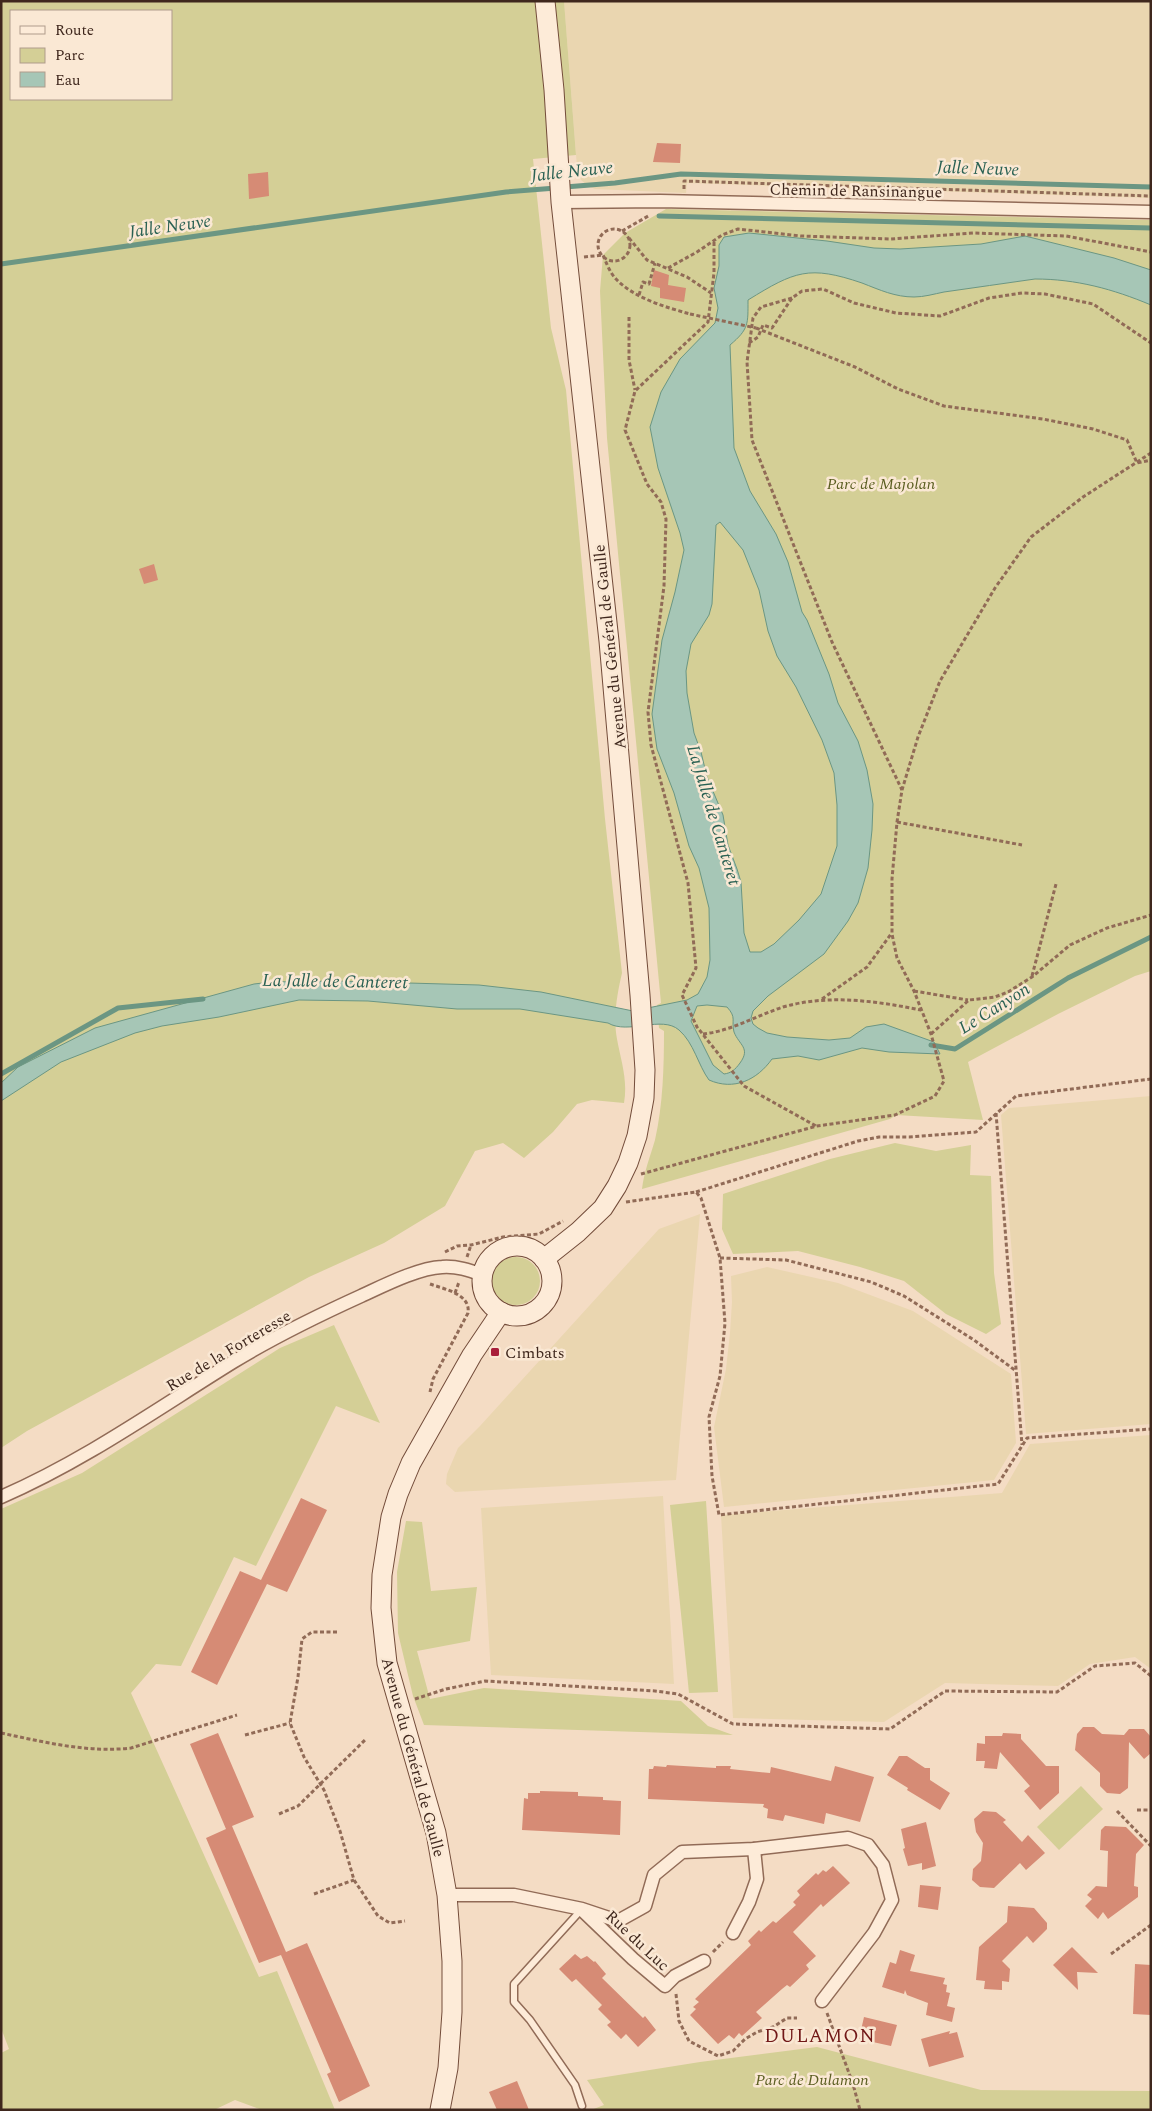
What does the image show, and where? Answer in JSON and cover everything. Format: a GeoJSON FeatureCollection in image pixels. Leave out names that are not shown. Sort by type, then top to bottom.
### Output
{"type":"FeatureCollection","features":[{"type":"Feature","properties":{"kind":"main road","name":"Avenue du Général de Gaulle"},"geometry":{"type":"LineString","coordinates":[[544,1259],[578,1232],[603,1208],[617,1186],[628,1163],[637,1136],[644,1098],[644,1043],[609,642],[561,202],[554,90],[545,1]]}},
{"type":"Feature","properties":{"kind":"main road"},"geometry":{"type":"LineString","coordinates":[[513,1246],[525,1247],[544,1259],[550,1270],[552,1281],[550,1293],[544,1303],[535,1311],[524,1315],[512,1316],[492,1306],[482,1286],[482,1275],[486,1265],[493,1256],[502,1249],[513,1246]]}},
{"type":"Feature","properties":{"kind":"main road","name":"Avenue du Général de Gaulle"},"geometry":{"type":"LineString","coordinates":[[440,2110],[448,2068],[452,2012],[452,1961],[447,1895],[436,1833],[387,1663],[381,1608],[382,1575],[391,1517],[411,1463],[472,1355],[501,1312]]}},
{"type":"Feature","properties":{"kind":"street","name":"Chemin de Ransinangue"},"geometry":{"type":"LineString","coordinates":[[561,202],[660,201],[1151,212]]}},
{"type":"Feature","properties":{"kind":"street","name":"Rue de la Forteresse"},"geometry":{"type":"LineString","coordinates":[[1,1497],[47,1476],[80,1458],[242,1357],[332,1309],[405,1277],[441,1266],[463,1268],[482,1275]]}},
{"type":"Feature","properties":{"kind":"street"},"geometry":{"type":"LineString","coordinates":[[582,1909],[618,1921],[645,1906],[654,1875],[682,1852],[754,1849],[848,1838],[868,1845],[883,1865],[892,1900],[874,1933],[822,2001]]}},
{"type":"Feature","properties":{"kind":"street"},"geometry":{"type":"LineString","coordinates":[[733,1933],[749,1902],[757,1879],[754,1849]]}},
{"type":"Feature","properties":{"kind":"street","name":"Rue du Luc"},"geometry":{"type":"LineString","coordinates":[[447,1895],[514,1895],[582,1909],[633,1959],[665,1986],[675,1976],[704,1961]]}},
{"type":"Feature","properties":{"kind":"lane"},"geometry":{"type":"LineString","coordinates":[[582,1909],[514,1984],[514,2002],[530,2020],[575,2085],[582,2106]]}},
{"type":"Feature","properties":{"kind":"path"},"geometry":{"type":"LineString","coordinates":[[711,293],[687,277],[648,260],[625,233],[617,229],[607,230],[600,238],[599,248],[615,279],[654,303],[690,314],[756,328],[856,367],[898,389],[944,406],[1043,419],[1092,429],[1127,440],[1136,462]]}},
{"type":"Feature","properties":{"kind":"path"},"geometry":{"type":"LineString","coordinates":[[668,268],[714,242],[722,235],[738,229],[800,236],[891,239],[972,233],[1066,236],[1151,252]]}},
{"type":"Feature","properties":{"kind":"path"},"geometry":{"type":"LineString","coordinates":[[603,255],[614,260],[624,257],[630,249],[629,238]]}},
{"type":"Feature","properties":{"kind":"path"},"geometry":{"type":"LineString","coordinates":[[635,391],[708,322],[714,273],[714,242]]}},
{"type":"Feature","properties":{"kind":"path"},"geometry":{"type":"LineString","coordinates":[[639,295],[643,282],[648,284],[655,263]]}},
{"type":"Feature","properties":{"kind":"path"},"geometry":{"type":"LineString","coordinates":[[902,790],[832,642],[752,440],[747,362],[753,318],[761,308],[792,298],[802,291],[822,289],[854,303],[896,313],[940,316],[989,298],[1022,293],[1045,294],[1093,304],[1151,343]]}},
{"type":"Feature","properties":{"kind":"path"},"geometry":{"type":"LineString","coordinates":[[749,344],[758,337],[764,326],[772,328],[792,298]]}},
{"type":"Feature","properties":{"kind":"path"},"geometry":{"type":"LineString","coordinates":[[629,317],[628,360],[635,391],[625,430],[647,484],[660,502],[666,519],[664,586],[648,712],[651,745],[688,883],[696,968],[682,995],[697,1027],[744,1086],[817,1126]]}},
{"type":"Feature","properties":{"kind":"path"},"geometry":{"type":"LineString","coordinates":[[638,1174],[817,1126],[895,1115],[935,1096],[944,1081],[937,1054],[914,991],[897,958],[892,934],[892,879],[897,822],[902,790],[918,737],[940,681],[995,588],[1031,537],[1083,497],[1151,453]]}},
{"type":"Feature","properties":{"kind":"path"},"geometry":{"type":"LineString","coordinates":[[1136,462],[1151,460]]}},
{"type":"Feature","properties":{"kind":"path"},"geometry":{"type":"LineString","coordinates":[[897,822],[1022,846]]}},
{"type":"Feature","properties":{"kind":"path"},"geometry":{"type":"LineString","coordinates":[[1032,977],[1056,884]]}},
{"type":"Feature","properties":{"kind":"path"},"geometry":{"type":"LineString","coordinates":[[914,991],[969,1000],[995,997],[1008,992],[1032,977],[1070,945],[1107,928],[1151,915]]}},
{"type":"Feature","properties":{"kind":"path"},"geometry":{"type":"LineString","coordinates":[[821,1000],[867,966],[892,934]]}},
{"type":"Feature","properties":{"kind":"path"},"geometry":{"type":"LineString","coordinates":[[703,1034],[718,1032],[784,1007],[821,1000],[871,1002],[921,1010]]}},
{"type":"Feature","properties":{"kind":"path"},"geometry":{"type":"LineString","coordinates":[[931,1034],[969,1000]]}},
{"type":"Feature","properties":{"kind":"path"},"geometry":{"type":"LineString","coordinates":[[622,1203],[696,1192],[858,1141],[879,1137],[909,1137],[976,1132],[1016,1096],[1151,1079]]}},
{"type":"Feature","properties":{"kind":"path"},"geometry":{"type":"LineString","coordinates":[[996,1113],[1022,1446]]}},
{"type":"Feature","properties":{"kind":"path"},"geometry":{"type":"LineString","coordinates":[[696,1192],[701,1198],[720,1258],[725,1323],[720,1376],[709,1417],[712,1476],[719,1515],[998,1484],[1027,1438],[1151,1429]]}},
{"type":"Feature","properties":{"kind":"path"},"geometry":{"type":"LineString","coordinates":[[471,1245],[503,1237],[539,1234],[564,1220]]}},
{"type":"Feature","properties":{"kind":"path"},"geometry":{"type":"LineString","coordinates":[[720,1258],[786,1260],[871,1282],[904,1296],[974,1340],[1016,1371]]}},
{"type":"Feature","properties":{"kind":"path"},"geometry":{"type":"LineString","coordinates":[[455,1293],[466,1301],[469,1308],[464,1321]]}},
{"type":"Feature","properties":{"kind":"path"},"geometry":{"type":"LineString","coordinates":[[337,1632],[312,1632],[302,1639],[290,1723],[304,1757],[320,1783],[340,1830],[354,1880],[378,1916],[390,1923],[405,1921]]}},
{"type":"Feature","properties":{"kind":"path"},"geometry":{"type":"LineString","coordinates":[[399,1704],[446,1689],[485,1681],[646,1690],[678,1694],[733,1724],[890,1729],[945,1691],[1057,1692],[1095,1666],[1135,1663],[1151,1676]]}},
{"type":"Feature","properties":{"kind":"path"},"geometry":{"type":"LineString","coordinates":[[1,1733],[100,1751],[130,1748],[238,1715]]}},
{"type":"Feature","properties":{"kind":"path"},"geometry":{"type":"LineString","coordinates":[[245,1735],[290,1723]]}},
{"type":"Feature","properties":{"kind":"path"},"geometry":{"type":"LineString","coordinates":[[279,1814],[298,1806],[365,1740]]}},
{"type":"Feature","properties":{"kind":"path"},"geometry":{"type":"LineString","coordinates":[[1137,1810],[1151,1810]]}},
{"type":"Feature","properties":{"kind":"path"},"geometry":{"type":"LineString","coordinates":[[1117,1811],[1151,1846]]}},
{"type":"Feature","properties":{"kind":"path"},"geometry":{"type":"LineString","coordinates":[[314,1894],[354,1880]]}},
{"type":"Feature","properties":{"kind":"path"},"geometry":{"type":"LineString","coordinates":[[1111,1954],[1151,1925]]}},
{"type":"Feature","properties":{"kind":"path"},"geometry":{"type":"LineString","coordinates":[[704,1961],[733,1933]]}},
{"type":"Feature","properties":{"kind":"path"},"geometry":{"type":"LineString","coordinates":[[675,1976],[679,2022],[689,2041],[718,2056],[733,2051],[757,2032],[773,2027],[787,2018],[796,2018]]}},
{"type":"Feature","properties":{"kind":"path"},"geometry":{"type":"LineString","coordinates":[[822,2001],[853,2084],[860,2110]]}},
{"type":"Feature","properties":{"kind":"shaded area"},"geometry":{"type":"Polygon","coordinates":[[[564,1],[1151,1],[1151,198],[687,183],[686,193],[595,189],[581,180],[577,167],[564,1]]]}},
{"type":"Feature","properties":{"kind":"shaded area"},"geometry":{"type":"Polygon","coordinates":[[[1151,1096],[1151,1424],[1026,1434],[1001,1115],[1009,1108],[1151,1096]]]}},
{"type":"Feature","properties":{"kind":"shaded area"},"geometry":{"type":"Polygon","coordinates":[[[700,1214],[676,1480],[455,1492],[446,1484],[447,1474],[458,1448],[659,1229],[700,1214]]]}},
{"type":"Feature","properties":{"kind":"shaded area"},"geometry":{"type":"Polygon","coordinates":[[[767,1267],[838,1283],[913,1311],[1011,1374],[1016,1443],[994,1480],[724,1507],[714,1427],[726,1369],[732,1302],[731,1276],[767,1267]]]}},
{"type":"Feature","properties":{"kind":"shaded area"},"geometry":{"type":"Polygon","coordinates":[[[1151,1435],[1151,1669],[1135,1657],[1090,1664],[1058,1686],[945,1683],[884,1722],[733,1718],[721,1515],[1002,1493],[1030,1444],[1151,1435]]]}},
{"type":"Feature","properties":{"kind":"shaded area"},"geometry":{"type":"Polygon","coordinates":[[[663,1496],[674,1684],[491,1675],[481,1508],[663,1496]]]}},
{"type":"Feature","properties":{"kind":"green space"},"geometry":{"type":"Polygon","coordinates":[[[1,1],[564,1],[576,155],[533,159],[551,328],[566,390],[605,819],[622,973],[615,1023],[625,1078],[624,1103],[592,1100],[577,1104],[553,1132],[524,1158],[503,1143],[475,1151],[445,1206],[384,1243],[309,1277],[27,1431],[1,1448],[1,1]]]}},
{"type":"Feature","properties":{"kind":"green space","name":"Parc de Majolan"},"geometry":{"type":"Polygon","coordinates":[[[666,209],[1151,220],[1151,971],[1135,976],[1058,1014],[968,1062],[983,1120],[896,1115],[890,1119],[642,1189],[660,1113],[664,1031],[659,1028],[657,1005],[661,1003],[607,438],[600,291],[603,255],[625,233],[666,209]]]}},
{"type":"Feature","properties":{"kind":"green space"},"geometry":{"type":"Polygon","coordinates":[[[895,1143],[936,1151],[971,1145],[970,1175],[991,1176],[994,1273],[1001,1324],[986,1334],[946,1314],[904,1281],[860,1267],[798,1251],[733,1254],[722,1229],[723,1194],[830,1159],[895,1143]]]}},
{"type":"Feature","properties":{"kind":"green space"},"geometry":{"type":"Polygon","coordinates":[[[516,1257],[525,1259],[533,1264],[538,1272],[540,1281],[538,1290],[533,1298],[525,1303],[516,1305],[507,1303],[499,1298],[494,1290],[492,1281],[494,1272],[499,1264],[507,1259],[516,1257]]]}},
{"type":"Feature","properties":{"kind":"green space"},"geometry":{"type":"Polygon","coordinates":[[[334,1325],[380,1423],[336,1406],[256,1566],[234,1557],[181,1666],[156,1664],[131,1693],[259,1977],[277,1971],[335,2110],[262,2110],[235,2100],[214,2110],[1,2110],[1,2053],[9,2049],[1,2028],[1,1509],[82,1473],[280,1348],[334,1325]]]}},
{"type":"Feature","properties":{"kind":"green space"},"geometry":{"type":"Polygon","coordinates":[[[706,1501],[718,1692],[689,1693],[670,1505],[706,1501]]]}},
{"type":"Feature","properties":{"kind":"green space"},"geometry":{"type":"Polygon","coordinates":[[[406,1521],[422,1522],[431,1591],[477,1587],[470,1641],[417,1651],[430,1699],[484,1688],[681,1701],[708,1726],[733,1735],[424,1725],[413,1696],[398,1633],[397,1572],[406,1521]]]}},
{"type":"Feature","properties":{"kind":"green space"},"geometry":{"type":"Polygon","coordinates":[[[1081,1786],[1103,1809],[1059,1850],[1037,1827],[1081,1786]]]}},
{"type":"Feature","properties":{"kind":"green space","name":"Parc de Dulamon"},"geometry":{"type":"Polygon","coordinates":[[[817,2047],[981,2090],[1151,2091],[1151,2110],[591,2110],[604,2105],[587,2080],[700,2062],[817,2047]]]}},
{"type":"Feature","properties":{"kind":"water"},"geometry":{"type":"Polygon","coordinates":[[[749,233],[874,248],[900,249],[981,244],[1025,236],[1114,258],[1151,270],[1151,305],[1123,294],[1094,286],[1050,279],[1035,279],[925,296],[907,297],[881,291],[844,277],[815,273],[803,274],[778,283],[748,300],[746,326],[741,335],[730,345],[734,448],[750,491],[776,534],[788,562],[802,612],[829,674],[838,703],[858,741],[867,770],[873,804],[868,868],[858,903],[848,921],[824,954],[768,996],[753,1011],[751,1018],[753,1024],[767,1033],[787,1037],[829,1040],[850,1038],[866,1027],[884,1024],[934,1042],[940,1054],[889,1052],[862,1048],[819,1060],[798,1056],[772,1059],[752,1078],[736,1084],[727,1084],[709,1080],[684,1035],[672,1026],[664,1024],[625,1027],[520,1009],[457,1009],[368,1001],[299,1000],[219,1017],[162,1026],[135,1033],[61,1062],[1,1101],[1,1083],[18,1067],[95,1028],[254,984],[338,981],[479,985],[541,992],[633,1011],[687,1000],[698,994],[707,977],[710,960],[709,908],[699,868],[689,846],[674,793],[657,749],[652,714],[662,640],[684,550],[658,468],[650,427],[661,392],[680,359],[715,323],[718,308],[714,288],[719,266],[719,245],[724,237],[749,233]],[[720,522],[716,525],[712,604],[709,615],[691,644],[686,671],[687,693],[694,733],[707,777],[723,815],[728,845],[741,882],[744,933],[750,952],[761,952],[774,944],[799,920],[821,894],[837,846],[837,805],[834,773],[822,740],[796,687],[777,656],[768,631],[759,590],[743,550],[720,522]],[[697,1006],[691,1021],[713,1065],[726,1074],[733,1071],[738,1065],[743,1058],[744,1050],[734,1032],[733,1017],[727,1007],[697,1006]]]}},
{"type":"Feature","properties":{"kind":"building"},"geometry":{"type":"Polygon","coordinates":[[[657,143],[681,144],[680,163],[653,162],[657,143]]]}},
{"type":"Feature","properties":{"kind":"building"},"geometry":{"type":"Polygon","coordinates":[[[268,172],[269,196],[249,199],[248,174],[268,172]]]}},
{"type":"Feature","properties":{"kind":"building"},"geometry":{"type":"Polygon","coordinates":[[[654,270],[669,275],[668,285],[686,288],[684,302],[660,298],[660,288],[651,286],[654,270]]]}},
{"type":"Feature","properties":{"kind":"building"},"geometry":{"type":"Polygon","coordinates":[[[154,564],[158,580],[144,584],[139,569],[154,564]]]}},
{"type":"Feature","properties":{"kind":"building"},"geometry":{"type":"Polygon","coordinates":[[[301,1498],[327,1510],[287,1592],[267,1584],[217,1685],[191,1672],[240,1571],[261,1580],[301,1498]]]}},
{"type":"Feature","properties":{"kind":"building"},"geometry":{"type":"Polygon","coordinates":[[[1083,1727],[1094,1727],[1102,1734],[1124,1735],[1129,1729],[1144,1729],[1151,1737],[1151,1753],[1144,1759],[1129,1742],[1128,1788],[1120,1794],[1107,1793],[1100,1786],[1100,1773],[1075,1750],[1077,1734],[1083,1727]]]}},
{"type":"Feature","properties":{"kind":"building"},"geometry":{"type":"Polygon","coordinates":[[[218,1733],[254,1817],[232,1826],[286,1952],[307,1943],[370,2086],[339,2102],[327,2074],[331,2072],[281,1955],[259,1963],[206,1838],[226,1829],[190,1744],[218,1733]]]}},
{"type":"Feature","properties":{"kind":"building"},"geometry":{"type":"Polygon","coordinates":[[[1003,1733],[1021,1734],[1021,1739],[1046,1766],[1059,1766],[1059,1793],[1040,1810],[1024,1791],[1030,1786],[1000,1752],[997,1769],[984,1768],[985,1761],[976,1761],[977,1743],[985,1744],[985,1736],[1002,1736],[1003,1733]]]}},
{"type":"Feature","properties":{"kind":"building"},"geometry":{"type":"Polygon","coordinates":[[[899,1756],[907,1756],[925,1768],[930,1768],[930,1780],[950,1793],[940,1810],[887,1775],[899,1756]]]}},
{"type":"Feature","properties":{"kind":"building"},"geometry":{"type":"Polygon","coordinates":[[[667,1765],[716,1768],[716,1766],[731,1766],[730,1769],[770,1773],[771,1767],[831,1781],[835,1766],[874,1777],[860,1822],[826,1813],[824,1824],[785,1815],[783,1821],[767,1818],[768,1809],[763,1807],[764,1804],[648,1799],[649,1769],[653,1769],[654,1766],[666,1767],[667,1765]]]}},
{"type":"Feature","properties":{"kind":"building"},"geometry":{"type":"Polygon","coordinates":[[[540,1791],[578,1792],[578,1796],[603,1797],[603,1800],[621,1801],[620,1835],[522,1830],[524,1798],[528,1799],[528,1793],[540,1793],[540,1791]]]}},
{"type":"Feature","properties":{"kind":"building"},"geometry":{"type":"Polygon","coordinates":[[[983,1811],[996,1812],[1006,1820],[1003,1822],[1022,1842],[1028,1835],[1045,1853],[1026,1870],[1020,1863],[994,1888],[980,1887],[972,1880],[973,1869],[981,1861],[983,1843],[976,1832],[974,1819],[983,1811]]]}},
{"type":"Feature","properties":{"kind":"building"},"geometry":{"type":"Polygon","coordinates":[[[926,1822],[936,1866],[922,1870],[922,1863],[908,1866],[903,1849],[905,1848],[901,1829],[926,1822]]]}},
{"type":"Feature","properties":{"kind":"building"},"geometry":{"type":"Polygon","coordinates":[[[1105,1826],[1126,1827],[1144,1845],[1136,1854],[1134,1886],[1138,1887],[1138,1897],[1108,1919],[1103,1912],[1098,1919],[1085,1906],[1092,1899],[1087,1895],[1096,1886],[1107,1887],[1108,1851],[1100,1850],[1101,1830],[1105,1826]]]}},
{"type":"Feature","properties":{"kind":"building"},"geometry":{"type":"Polygon","coordinates":[[[833,1866],[850,1883],[823,1907],[821,1904],[793,1932],[816,1956],[806,1965],[809,1969],[790,1987],[787,1985],[756,2012],[762,2018],[742,2036],[739,2033],[734,2039],[729,2035],[718,2044],[690,2015],[696,2009],[693,2007],[699,2002],[695,1999],[751,1945],[748,1941],[759,1930],[761,1932],[773,1921],[776,1923],[796,1905],[793,1902],[800,1895],[797,1891],[816,1873],[818,1875],[823,1870],[826,1872],[833,1866]]]}},
{"type":"Feature","properties":{"kind":"building"},"geometry":{"type":"Polygon","coordinates":[[[920,1885],[941,1887],[938,1910],[918,1907],[920,1885]]]}},
{"type":"Feature","properties":{"kind":"building"},"geometry":{"type":"Polygon","coordinates":[[[1008,1906],[1034,1908],[1047,1923],[1047,1929],[1033,1943],[1027,1936],[1002,1961],[1010,1969],[1009,1982],[1002,1981],[1002,1990],[984,1989],[985,1981],[976,1980],[979,1947],[1007,1922],[1008,1906]]]}},
{"type":"Feature","properties":{"kind":"building"},"geometry":{"type":"Polygon","coordinates":[[[1072,1947],[1098,1973],[1077,1972],[1078,1990],[1053,1965],[1072,1947]]]}},
{"type":"Feature","properties":{"kind":"building"},"geometry":{"type":"Polygon","coordinates":[[[900,1950],[915,1955],[910,1971],[945,1978],[943,1984],[947,1985],[946,1992],[950,1993],[947,2006],[955,2008],[952,2022],[926,2015],[928,2003],[907,1995],[905,1990],[904,1994],[882,1987],[890,1962],[896,1964],[900,1950]]]}},
{"type":"Feature","properties":{"kind":"building"},"geometry":{"type":"Polygon","coordinates":[[[575,1954],[581,1959],[587,1956],[595,1961],[606,1974],[602,1978],[643,2018],[645,2016],[656,2030],[638,2047],[626,2034],[621,2039],[607,2025],[611,2022],[598,2009],[602,2005],[576,1979],[572,1982],[559,1969],[575,1954]]]}},
{"type":"Feature","properties":{"kind":"building"},"geometry":{"type":"Polygon","coordinates":[[[1135,1964],[1151,1965],[1151,2015],[1133,2014],[1135,1964]]]}},
{"type":"Feature","properties":{"kind":"building"},"geometry":{"type":"Polygon","coordinates":[[[864,2017],[897,2025],[891,2046],[859,2039],[864,2017]]]}},
{"type":"Feature","properties":{"kind":"building"},"geometry":{"type":"Polygon","coordinates":[[[950,2031],[949,2034],[957,2032],[964,2057],[929,2067],[921,2039],[950,2031]]]}},
{"type":"Feature","properties":{"kind":"building"},"geometry":{"type":"Polygon","coordinates":[[[517,2081],[529,2110],[497,2110],[489,2092],[517,2081]]]}},
{"type":"Feature","properties":{"kind":"waterway","name":"Jalle Neuve"},"geometry":{"type":"LineString","coordinates":[[565,187],[615,183],[681,174],[1151,187]]}},
{"type":"Feature","properties":{"kind":"waterway","name":"Jalle Neuve"},"geometry":{"type":"LineString","coordinates":[[1,264],[506,192],[556,188]]}},
{"type":"Feature","properties":{"kind":"waterway"},"geometry":{"type":"LineString","coordinates":[[659,216],[1151,228]]}},
{"type":"Feature","properties":{"kind":"waterway","name":"Le Canyon"},"geometry":{"type":"LineString","coordinates":[[931,1045],[955,1049],[1068,978],[1151,937]]}},
{"type":"Feature","properties":{"kind":"waterway","name":"La Jalle de Canteret"},"geometry":{"type":"LineString","coordinates":[[1,1074],[118,1008],[203,999]]}},
{"type":"Feature","properties":{"kind":"place","name":"Cimbats"},"geometry":{"type":"Point","coordinates":[495,1352]}},
{"type":"Feature","properties":{"kind":"district","name":"DULAMON"},"geometry":{"type":"Point","coordinates":[820,2035]}}]}
